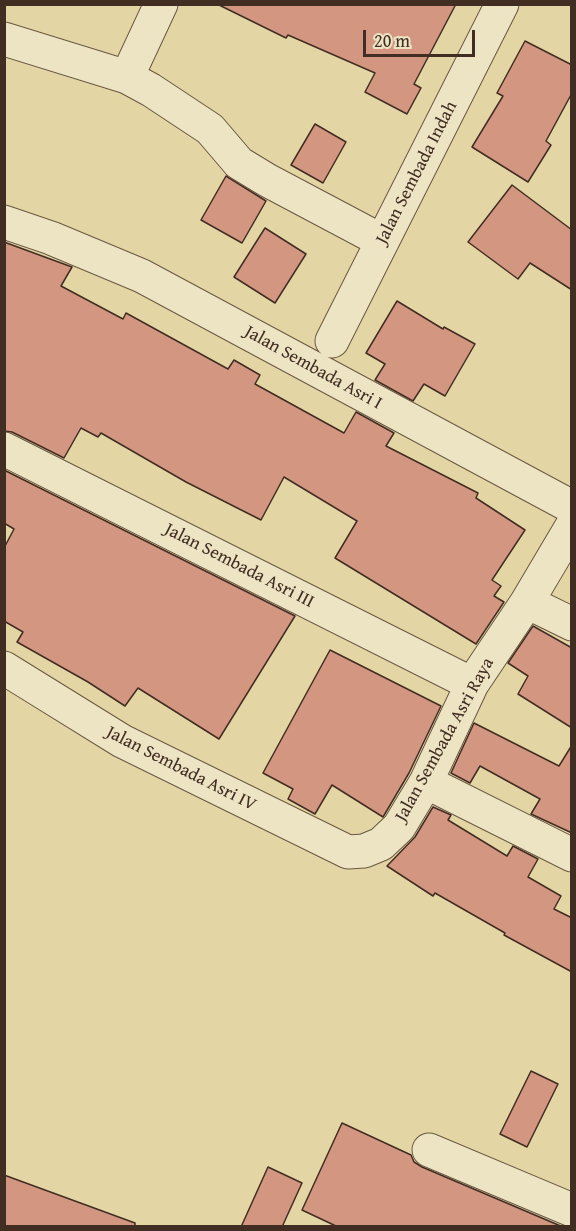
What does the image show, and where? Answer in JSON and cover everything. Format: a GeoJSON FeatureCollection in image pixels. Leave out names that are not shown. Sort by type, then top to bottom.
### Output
{"type":"FeatureCollection","features":[{"type":"Feature","properties":{"kind":"street"},"geometry":{"type":"LineString","coordinates":[[127,77],[161,4]]}},
{"type":"Feature","properties":{"kind":"street","name":"Jalan Sembada Indah"},"geometry":{"type":"LineString","coordinates":[[332,340],[502,4]]}},
{"type":"Feature","properties":{"kind":"street"},"geometry":{"type":"LineString","coordinates":[[4,39],[127,77],[210,129],[239,163],[382,241]]}},
{"type":"Feature","properties":{"kind":"street","name":"Jalan Sembada Asri I"},"geometry":{"type":"LineString","coordinates":[[4,222],[51,238],[142,276],[572,507]]}},
{"type":"Feature","properties":{"kind":"street","name":"Jalan Sembada Asri III"},"geometry":{"type":"LineString","coordinates":[[4,449],[472,684]]}},
{"type":"Feature","properties":{"kind":"street","name":"Jalan Sembada Asri Raya"},"geometry":{"type":"LineString","coordinates":[[364,851],[381,844],[399,827],[426,782],[472,684],[572,526]]}},
{"type":"Feature","properties":{"kind":"street"},"geometry":{"type":"LineString","coordinates":[[526,602],[572,624]]}},
{"type":"Feature","properties":{"kind":"street","name":"Jalan Sembada Asri IV"},"geometry":{"type":"LineString","coordinates":[[4,668],[122,741],[348,852],[364,851]]}},
{"type":"Feature","properties":{"kind":"street"},"geometry":{"type":"LineString","coordinates":[[426,782],[572,855]]}},
{"type":"Feature","properties":{"kind":"street"},"geometry":{"type":"LineString","coordinates":[[429,1150],[572,1210]]}},
{"type":"Feature","properties":{"kind":"building"},"geometry":{"type":"Polygon","coordinates":[[[217,4],[456,4],[414,84],[421,88],[407,114],[365,92],[375,73],[288,35],[286,38],[217,4]]]}},
{"type":"Feature","properties":{"kind":"building"},"geometry":{"type":"Polygon","coordinates":[[[525,41],[572,65],[572,93],[546,141],[551,145],[528,182],[472,147],[503,96],[497,93],[525,41]]]}},
{"type":"Feature","properties":{"kind":"building"},"geometry":{"type":"Polygon","coordinates":[[[315,124],[346,142],[323,183],[291,165],[315,124]]]}},
{"type":"Feature","properties":{"kind":"building"},"geometry":{"type":"Polygon","coordinates":[[[226,176],[266,201],[242,243],[201,220],[226,176]]]}},
{"type":"Feature","properties":{"kind":"building"},"geometry":{"type":"Polygon","coordinates":[[[512,185],[572,230],[572,290],[530,263],[518,279],[468,242],[512,185]]]}},
{"type":"Feature","properties":{"kind":"building"},"geometry":{"type":"Polygon","coordinates":[[[265,228],[306,254],[275,303],[234,277],[265,228]]]}},
{"type":"Feature","properties":{"kind":"building"},"geometry":{"type":"Polygon","coordinates":[[[4,242],[72,267],[61,286],[123,319],[126,313],[228,369],[234,360],[260,375],[255,384],[344,433],[356,412],[394,433],[386,446],[478,493],[476,498],[525,530],[492,580],[501,586],[494,596],[504,602],[476,644],[335,558],[357,521],[284,477],[261,520],[186,482],[101,433],[98,437],[81,428],[64,458],[12,432],[4,431],[4,242]]]}},
{"type":"Feature","properties":{"kind":"building"},"geometry":{"type":"Polygon","coordinates":[[[397,301],[443,329],[444,327],[475,344],[445,396],[424,384],[413,401],[375,380],[385,364],[366,353],[397,301]]]}},
{"type":"Feature","properties":{"kind":"building"},"geometry":{"type":"Polygon","coordinates":[[[4,470],[295,616],[219,739],[138,688],[125,706],[17,642],[23,632],[4,621],[4,548],[14,529],[4,523],[4,470]]]}},
{"type":"Feature","properties":{"kind":"building"},"geometry":{"type":"Polygon","coordinates":[[[533,626],[572,648],[572,728],[518,694],[528,676],[508,663],[533,626]]]}},
{"type":"Feature","properties":{"kind":"building"},"geometry":{"type":"Polygon","coordinates":[[[330,650],[441,706],[409,773],[383,817],[332,785],[315,814],[288,799],[293,789],[263,773],[330,650]]]}},
{"type":"Feature","properties":{"kind":"building"},"geometry":{"type":"Polygon","coordinates":[[[474,723],[559,766],[572,745],[572,833],[531,814],[540,799],[480,766],[470,783],[451,773],[474,723]]]}},
{"type":"Feature","properties":{"kind":"building"},"geometry":{"type":"Polygon","coordinates":[[[433,807],[451,815],[448,820],[507,856],[513,846],[538,859],[528,877],[561,896],[554,909],[572,918],[572,972],[504,935],[505,933],[435,893],[433,896],[387,866],[415,837],[433,807]]]}},
{"type":"Feature","properties":{"kind":"building"},"geometry":{"type":"Polygon","coordinates":[[[531,1071],[558,1084],[527,1147],[500,1134],[531,1071]]]}},
{"type":"Feature","properties":{"kind":"building"},"geometry":{"type":"Polygon","coordinates":[[[342,1123],[411,1155],[414,1162],[422,1167],[563,1227],[338,1227],[302,1210],[342,1123]]]}},
{"type":"Feature","properties":{"kind":"building"},"geometry":{"type":"Polygon","coordinates":[[[268,1167],[302,1183],[282,1227],[241,1227],[268,1167]]]}},
{"type":"Feature","properties":{"kind":"building"},"geometry":{"type":"Polygon","coordinates":[[[4,1175],[135,1223],[135,1227],[4,1227],[4,1175]]]}}]}
